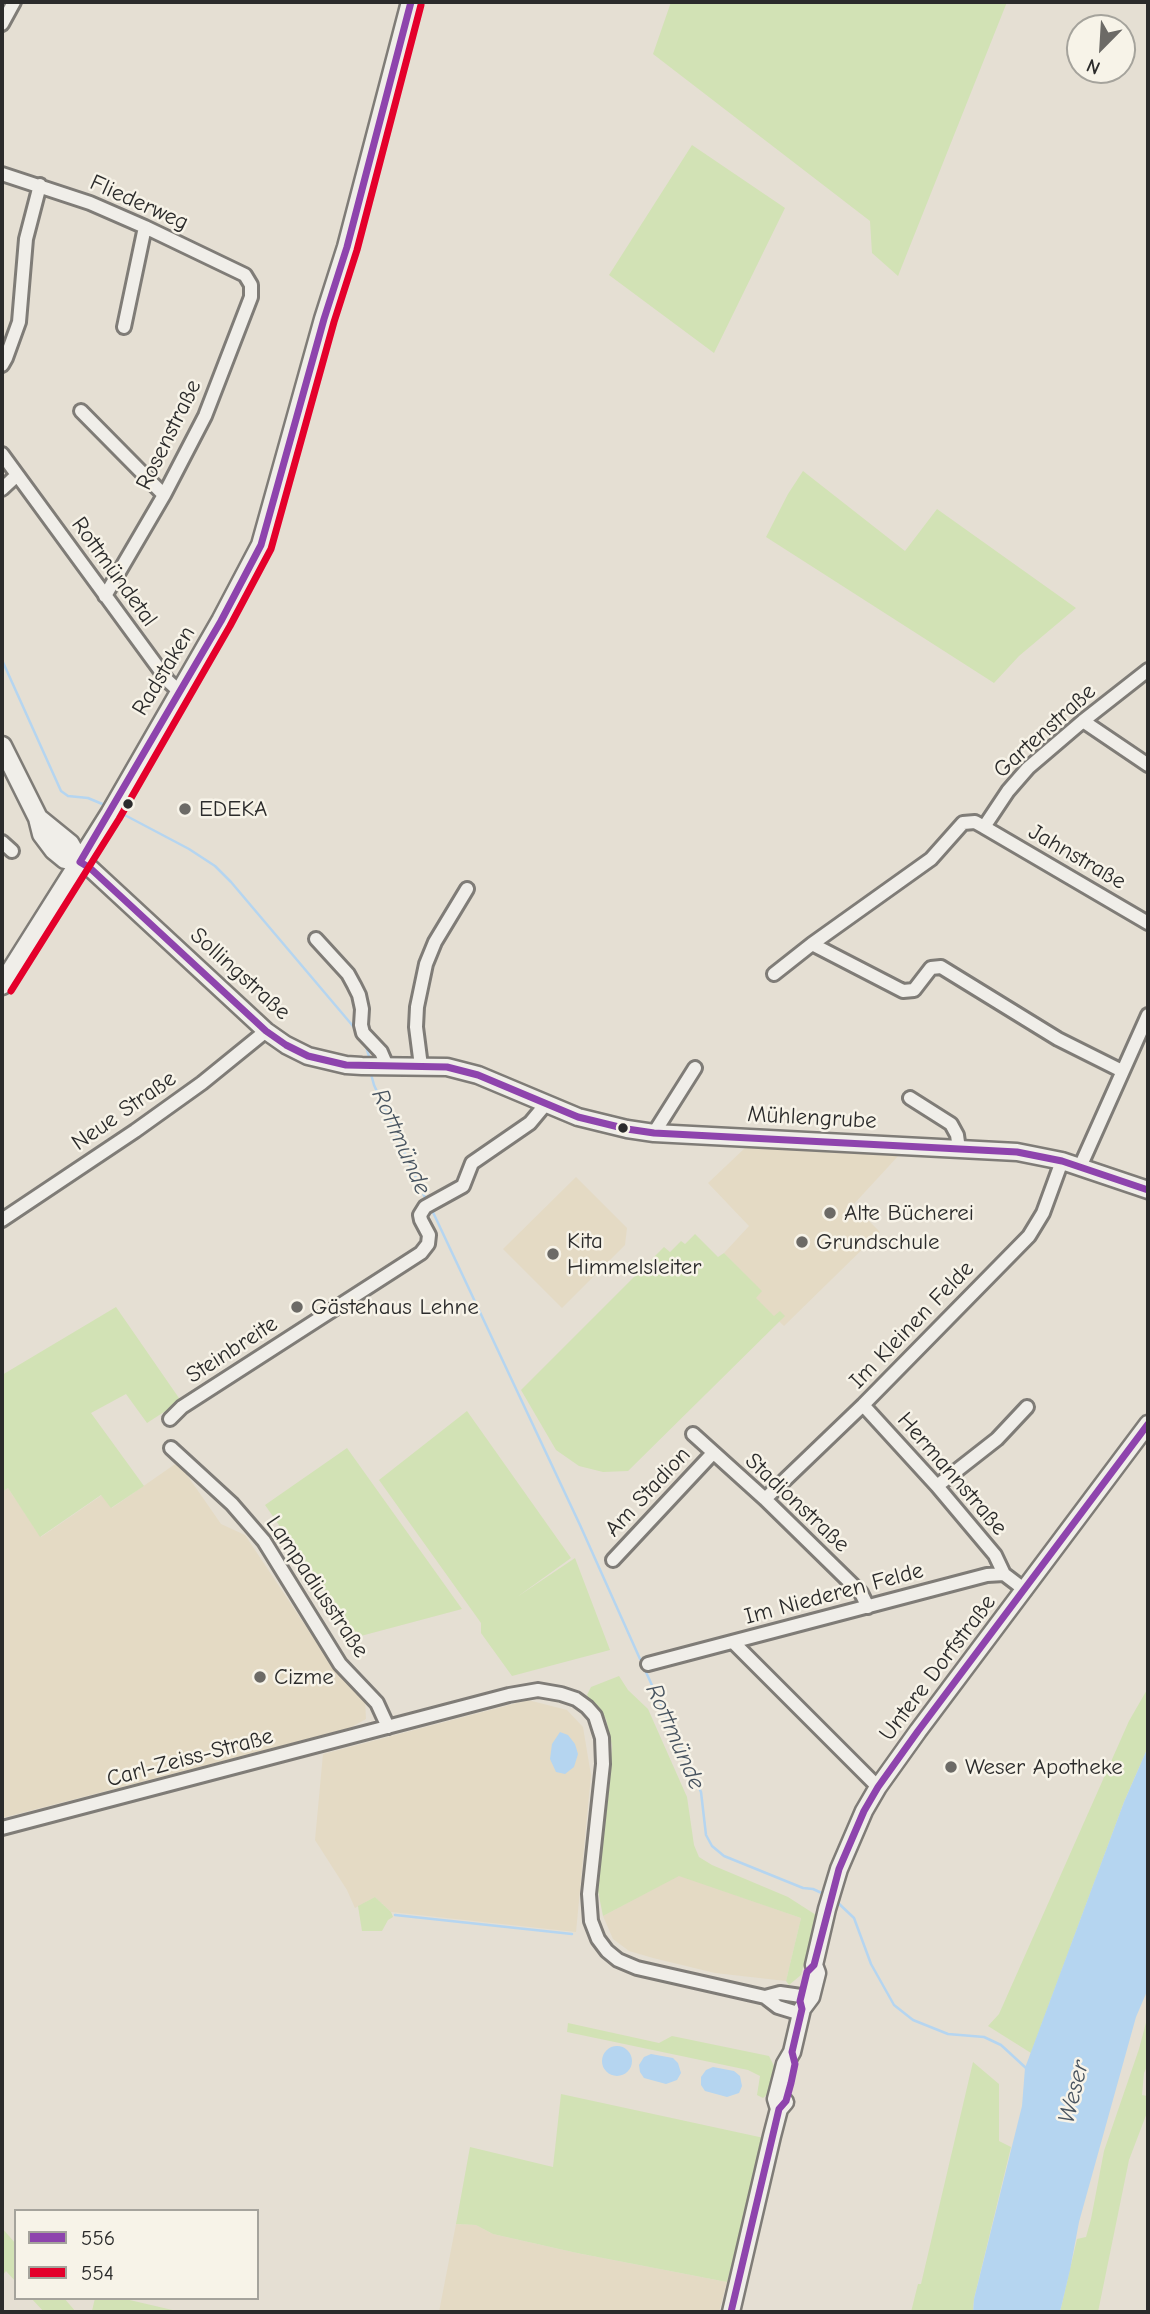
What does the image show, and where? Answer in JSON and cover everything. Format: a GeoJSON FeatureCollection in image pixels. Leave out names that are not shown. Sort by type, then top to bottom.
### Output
{"type":"FeatureCollection","features":[{"type":"Feature","properties":{"kind":"main road","name":"Radstaken"},"geometry":{"type":"LineString","coordinates":[[2,985],[110,814],[254,561],[269,524],[324,318],[347,247],[411,2]]}},
{"type":"Feature","properties":{"kind":"main road"},"geometry":{"type":"LineString","coordinates":[[2,746],[38,818],[42,834],[65,859],[80,862]]}},
{"type":"Feature","properties":{"kind":"main road"},"geometry":{"type":"LineString","coordinates":[[55,830],[86,831],[110,814]]}},
{"type":"Feature","properties":{"kind":"main road"},"geometry":{"type":"LineString","coordinates":[[38,818],[74,848],[80,862]]}},
{"type":"Feature","properties":{"kind":"street"},"geometry":{"type":"LineString","coordinates":[[2,24],[14,2]]}},
{"type":"Feature","properties":{"kind":"street","name":"Fliederweg"},"geometry":{"type":"LineString","coordinates":[[2,174],[40,185],[145,227],[245,275],[251,285]]}},
{"type":"Feature","properties":{"kind":"street"},"geometry":{"type":"LineString","coordinates":[[2,365],[19,322],[26,239],[40,185]]}},
{"type":"Feature","properties":{"kind":"street"},"geometry":{"type":"LineString","coordinates":[[124,327],[145,227]]}},
{"type":"Feature","properties":{"kind":"street","name":"Rosenstraße"},"geometry":{"type":"LineString","coordinates":[[105,596],[164,495],[205,416],[251,297],[251,285]]}},
{"type":"Feature","properties":{"kind":"street"},"geometry":{"type":"LineString","coordinates":[[81,411],[164,495]]}},
{"type":"Feature","properties":{"kind":"street","name":"Rottmündetal"},"geometry":{"type":"LineString","coordinates":[[2,454],[168,681],[180,692]]}},
{"type":"Feature","properties":{"kind":"street"},"geometry":{"type":"LineString","coordinates":[[2,489],[17,475]]}},
{"type":"Feature","properties":{"kind":"street","name":"Gartenstraße"},"geometry":{"type":"LineString","coordinates":[[984,827],[1008,791],[1028,768],[1148,670]]}},
{"type":"Feature","properties":{"kind":"street"},"geometry":{"type":"LineString","coordinates":[[1083,721],[1148,765]]}},
{"type":"Feature","properties":{"kind":"street"},"geometry":{"type":"LineString","coordinates":[[774,974],[931,859],[963,822],[975,822],[984,827]]}},
{"type":"Feature","properties":{"kind":"street","name":"Jahnstraße"},"geometry":{"type":"LineString","coordinates":[[984,827],[1148,923]]}},
{"type":"Feature","properties":{"kind":"street","name":"Sollingstraße"},"geometry":{"type":"LineString","coordinates":[[80,862],[90,868],[266,1031],[286,1045],[308,1056],[346,1065],[447,1067],[478,1075]]}},
{"type":"Feature","properties":{"kind":"street"},"geometry":{"type":"LineString","coordinates":[[421,1066],[416,1027],[417,1007],[426,964],[435,942],[467,889]]}},
{"type":"Feature","properties":{"kind":"street"},"geometry":{"type":"LineString","coordinates":[[316,939],[348,974],[359,995],[363,1033],[381,1052],[376,1066]]}},
{"type":"Feature","properties":{"kind":"street"},"geometry":{"type":"LineString","coordinates":[[812,944],[903,991],[914,990],[931,968],[941,967],[1058,1039],[1122,1071]]}},
{"type":"Feature","properties":{"kind":"street"},"geometry":{"type":"LineString","coordinates":[[1080,1167],[1148,1015]]}},
{"type":"Feature","properties":{"kind":"street","name":"Neue Straße"},"geometry":{"type":"LineString","coordinates":[[2,1220],[135,1131],[202,1083],[266,1031]]}},
{"type":"Feature","properties":{"kind":"street"},"geometry":{"type":"LineString","coordinates":[[654,1133],[695,1068]]}},
{"type":"Feature","properties":{"kind":"street","name":"Mühlengrube"},"geometry":{"type":"LineString","coordinates":[[478,1075],[545,1105],[600,1124],[654,1133],[1017,1152],[1062,1161],[1148,1190]]}},
{"type":"Feature","properties":{"kind":"street"},"geometry":{"type":"LineString","coordinates":[[910,1098],[951,1125],[957,1135],[959,1149]]}},
{"type":"Feature","properties":{"kind":"street","name":"Steinbreite"},"geometry":{"type":"LineString","coordinates":[[170,1419],[182,1407],[421,1253],[428,1244],[429,1235],[421,1220],[421,1214],[429,1205],[463,1186],[472,1163],[530,1123],[545,1105]]}},
{"type":"Feature","properties":{"kind":"street","name":"Im Kleinen Felde"},"geometry":{"type":"LineString","coordinates":[[765,1499],[863,1405],[1029,1236],[1043,1213],[1062,1161]]}},
{"type":"Feature","properties":{"kind":"street","name":"Hermannstraße"},"geometry":{"type":"LineString","coordinates":[[863,1405],[995,1555],[1004,1574]]}},
{"type":"Feature","properties":{"kind":"street"},"geometry":{"type":"LineString","coordinates":[[937,1486],[997,1439],[1027,1407]]}},
{"type":"Feature","properties":{"kind":"street","name":"Untere Dorfstraße"},"geometry":{"type":"LineString","coordinates":[[731,2312],[779,2109],[786,2101],[791,2083],[794,2064],[792,2052],[807,1972],[814,1965],[827,1909],[847,1847],[878,1787],[1148,1424]]}},
{"type":"Feature","properties":{"kind":"street","name":"Stadionstraße"},"geometry":{"type":"LineString","coordinates":[[693,1434],[861,1592],[868,1607]]}},
{"type":"Feature","properties":{"kind":"street","name":"Lampadiusstraße"},"geometry":{"type":"LineString","coordinates":[[171,1448],[232,1504],[264,1541],[341,1664],[377,1703],[388,1727]]}},
{"type":"Feature","properties":{"kind":"street","name":"Am Stadion"},"geometry":{"type":"LineString","coordinates":[[613,1560],[713,1453]]}},
{"type":"Feature","properties":{"kind":"street"},"geometry":{"type":"LineString","coordinates":[[1004,1574],[1026,1590]]}},
{"type":"Feature","properties":{"kind":"street","name":"Im Niederen Felde"},"geometry":{"type":"LineString","coordinates":[[648,1664],[987,1575],[1004,1574]]}},
{"type":"Feature","properties":{"kind":"street"},"geometry":{"type":"LineString","coordinates":[[733,1642],[878,1787]]}},
{"type":"Feature","properties":{"kind":"street","name":"Carl-Zeiss-Straße"},"geometry":{"type":"LineString","coordinates":[[2,1829],[509,1695],[538,1690],[561,1694],[576,1699],[587,1707],[595,1716],[603,1738],[603,1764],[589,1894],[591,1921],[598,1939],[607,1951],[630,1965],[765,1997]]}},
{"type":"Feature","properties":{"kind":"street"},"geometry":{"type":"LineString","coordinates":[[765,1997],[780,1993],[801,2006]]}},
{"type":"Feature","properties":{"kind":"street"},"geometry":{"type":"LineString","coordinates":[[765,1997],[778,2007],[801,2006]]}},
{"type":"Feature","properties":{"kind":"shaded area","name":"Grundschule"},"geometry":{"type":"Polygon","coordinates":[[[745,1148],[900,1154],[853,1205],[880,1232],[784,1326],[755,1298],[761,1291],[724,1253],[749,1226],[708,1183],[745,1148]]]}},
{"type":"Feature","properties":{"kind":"shaded area"},"geometry":{"type":"Polygon","coordinates":[[[576,1177],[627,1228],[625,1245],[562,1308],[503,1249],[576,1177]]]}},
{"type":"Feature","properties":{"kind":"shaded area"},"geometry":{"type":"Polygon","coordinates":[[[178,1462],[221,1524],[245,1535],[333,1667],[365,1699],[366,1719],[350,1728],[2,1818],[2,1492],[8,1488],[41,1537],[102,1495],[112,1508],[178,1462]]]}},
{"type":"Feature","properties":{"kind":"shaded area"},"geometry":{"type":"Polygon","coordinates":[[[528,1700],[567,1710],[583,1727],[591,1775],[576,1932],[391,1912],[375,1897],[355,1908],[347,1890],[315,1840],[323,1754],[528,1700]]]}},
{"type":"Feature","properties":{"kind":"shaded area"},"geometry":{"type":"Polygon","coordinates":[[[679,1875],[801,1918],[786,1981],[715,1973],[653,1958],[629,1951],[613,1939],[603,1916],[679,1875]]]}},
{"type":"Feature","properties":{"kind":"shaded area"},"geometry":{"type":"Polygon","coordinates":[[[456,2224],[476,2225],[493,2234],[727,2282],[719,2312],[439,2312],[456,2224]]]}},
{"type":"Feature","properties":{"kind":"green space"},"geometry":{"type":"Polygon","coordinates":[[[671,2],[1007,2],[898,276],[872,253],[870,221],[653,54],[671,2]]]}},
{"type":"Feature","properties":{"kind":"green space"},"geometry":{"type":"Polygon","coordinates":[[[692,145],[785,208],[714,353],[609,275],[692,145]]]}},
{"type":"Feature","properties":{"kind":"green space"},"geometry":{"type":"Polygon","coordinates":[[[803,471],[905,551],[937,509],[1076,608],[1019,656],[994,683],[766,537],[803,471]]]}},
{"type":"Feature","properties":{"kind":"green space"},"geometry":{"type":"Polygon","coordinates":[[[695,1234],[718,1257],[724,1253],[762,1291],[756,1298],[774,1316],[780,1311],[785,1316],[628,1471],[603,1472],[579,1466],[556,1450],[521,1390],[664,1247],[670,1252],[681,1241],[685,1244],[695,1234]]]}},
{"type":"Feature","properties":{"kind":"green space"},"geometry":{"type":"Polygon","coordinates":[[[116,1307],[181,1401],[147,1423],[126,1394],[91,1413],[144,1486],[111,1508],[101,1495],[40,1537],[8,1488],[2,1492],[2,1375],[116,1307]]]}},
{"type":"Feature","properties":{"kind":"green space"},"geometry":{"type":"Polygon","coordinates":[[[467,1411],[571,1558],[517,1597],[575,1558],[610,1650],[512,1676],[481,1633],[481,1623],[379,1480],[467,1411]]]}},
{"type":"Feature","properties":{"kind":"green space"},"geometry":{"type":"Polygon","coordinates":[[[347,1448],[462,1609],[357,1637],[265,1505],[347,1448]]]}},
{"type":"Feature","properties":{"kind":"green space"},"geometry":{"type":"Polygon","coordinates":[[[619,1676],[628,1690],[648,1709],[687,1797],[694,1845],[699,1857],[788,1897],[816,1915],[801,1975],[789,1985],[786,1981],[801,1918],[679,1876],[603,1916],[598,1891],[612,1746],[606,1719],[587,1695],[591,1687],[619,1676]]]}},
{"type":"Feature","properties":{"kind":"green space"},"geometry":{"type":"Polygon","coordinates":[[[1148,1688],[1148,1747],[1124,1802],[1031,2053],[988,2026],[999,2014],[1129,1721],[1148,1688]]]}},
{"type":"Feature","properties":{"kind":"green space"},"geometry":{"type":"Polygon","coordinates":[[[375,1897],[393,1917],[382,1931],[362,1931],[358,1906],[375,1897]]]}},
{"type":"Feature","properties":{"kind":"green space"},"geometry":{"type":"Polygon","coordinates":[[[1148,2015],[1148,2064],[1144,2073],[1142,2095],[1147,2096],[1148,2110],[1129,2160],[1098,2312],[1060,2312],[1077,2239],[1086,2237],[1104,2151],[1148,2015]]]}},
{"type":"Feature","properties":{"kind":"green space"},"geometry":{"type":"Polygon","coordinates":[[[568,2023],[659,2043],[672,2036],[769,2056],[774,2066],[770,2092],[763,2098],[757,2095],[760,2076],[748,2070],[567,2032],[568,2023]]]}},
{"type":"Feature","properties":{"kind":"green space"},"geometry":{"type":"Polygon","coordinates":[[[973,2062],[999,2084],[999,2141],[1011,2147],[973,2312],[911,2312],[918,2284],[921,2284],[973,2062]]]}},
{"type":"Feature","properties":{"kind":"green space"},"geometry":{"type":"Polygon","coordinates":[[[561,2094],[764,2138],[727,2282],[493,2234],[476,2225],[456,2224],[470,2147],[553,2167],[561,2094]]]}},
{"type":"Feature","properties":{"kind":"green space"},"geometry":{"type":"Polygon","coordinates":[[[2,2228],[14,2242],[14,2280],[6,2271],[2,2276],[2,2228]]]}},
{"type":"Feature","properties":{"kind":"green space"},"geometry":{"type":"Polygon","coordinates":[[[33,2300],[66,2300],[76,2312],[44,2312],[33,2300]]]}},
{"type":"Feature","properties":{"kind":"green space"},"geometry":{"type":"Polygon","coordinates":[[[95,2300],[130,2300],[181,2312],[95,2312],[92,2311],[95,2300]]]}},
{"type":"Feature","properties":{"kind":"water"},"geometry":{"type":"Polygon","coordinates":[[[560,1732],[568,1735],[578,1754],[574,1767],[565,1774],[556,1772],[550,1759],[552,1744],[560,1732]]]}},
{"type":"Feature","properties":{"kind":"water","name":"Weser"},"geometry":{"type":"Polygon","coordinates":[[[1148,1747],[1148,1989],[1136,2017],[1079,2222],[1060,2312],[973,2312],[1022,2106],[1025,2068],[1124,1802],[1148,1747]]]}},
{"type":"Feature","properties":{"kind":"water"},"geometry":{"type":"Polygon","coordinates":[[[617,2046],[623,2047],[631,2055],[631,2067],[623,2075],[617,2076],[611,2075],[603,2067],[602,2061],[603,2055],[611,2047],[617,2046]]]}},
{"type":"Feature","properties":{"kind":"water"},"geometry":{"type":"Polygon","coordinates":[[[651,2054],[673,2058],[678,2063],[681,2073],[677,2080],[666,2084],[644,2078],[639,2065],[644,2057],[651,2054]]]}},
{"type":"Feature","properties":{"kind":"water"},"geometry":{"type":"Polygon","coordinates":[[[713,2067],[734,2071],[740,2076],[742,2086],[739,2093],[727,2097],[705,2091],[701,2085],[701,2077],[706,2070],[713,2067]]]}},
{"type":"Feature","properties":{"kind":"waterway","name":"Rottmünde"},"geometry":{"type":"LineString","coordinates":[[2,660],[61,791],[68,796],[88,798],[107,806]]}},
{"type":"Feature","properties":{"kind":"waterway","name":"Rottmünde"},"geometry":{"type":"LineString","coordinates":[[119,812],[215,866],[358,1032]]}},
{"type":"Feature","properties":{"kind":"waterway","name":"Rottmünde"},"geometry":{"type":"LineString","coordinates":[[365,1043],[370,1060]]}},
{"type":"Feature","properties":{"kind":"waterway","name":"Rottmünde"},"geometry":{"type":"LineString","coordinates":[[371,1074],[427,1202]]}},
{"type":"Feature","properties":{"kind":"waterway","name":"Rottmünde"},"geometry":{"type":"LineString","coordinates":[[431,1208],[640,1659]]}},
{"type":"Feature","properties":{"kind":"waterway","name":"Rottmünde"},"geometry":{"type":"LineString","coordinates":[[645,1670],[701,1792],[706,1835],[712,1846],[724,1856],[826,1895]]}},
{"type":"Feature","properties":{"kind":"waterway","name":"Rottmünde"},"geometry":{"type":"LineString","coordinates":[[835,1900],[854,1918],[871,1964],[894,2005],[913,2020],[948,2034],[984,2037],[1001,2045],[1026,2068]]}},
{"type":"Feature","properties":{"kind":"waterway"},"geometry":{"type":"LineString","coordinates":[[395,1915],[572,1934]]}},
{"type":"Feature","properties":{"kind":"transit line","name":"556"},"geometry":{"type":"LineString","coordinates":[[80,862],[221,621],[261,545],[324,319],[347,247],[411,2]]}},
{"type":"Feature","properties":{"kind":"transit line","name":"554"},"geometry":{"type":"LineString","coordinates":[[11,991],[119,819],[271,549],[334,322],[357,250],[421,5]]}},
{"type":"Feature","properties":{"kind":"transit line","name":"556"},"geometry":{"type":"LineString","coordinates":[[80,862],[90,868],[266,1031],[308,1056],[346,1065],[447,1067],[478,1075],[578,1117],[627,1129],[654,1133],[1017,1152],[1062,1161],[1148,1190]]}},
{"type":"Feature","properties":{"kind":"transit line","name":"556"},"geometry":{"type":"LineString","coordinates":[[731,2312],[779,2109],[786,2101],[791,2083],[795,2064],[792,2052],[807,1972],[814,1965],[839,1869],[864,1811],[918,1731],[1148,1424]]}},
{"type":"Feature","properties":{"kind":"place","name":"EDEKA"},"geometry":{"type":"Point","coordinates":[185,809]}},
{"type":"Feature","properties":{"kind":"place","name":"Alte Bücherei"},"geometry":{"type":"Point","coordinates":[830,1213]}},
{"type":"Feature","properties":{"kind":"place","name":"Grundschule"},"geometry":{"type":"Point","coordinates":[802,1242]}},
{"type":"Feature","properties":{"kind":"place","name":"Kita Himmelsleiter"},"geometry":{"type":"Point","coordinates":[553,1254]}},
{"type":"Feature","properties":{"kind":"place","name":"Gästehaus Lehne"},"geometry":{"type":"Point","coordinates":[297,1307]}},
{"type":"Feature","properties":{"kind":"place","name":"Cizme"},"geometry":{"type":"Point","coordinates":[260,1677]}},
{"type":"Feature","properties":{"kind":"place","name":"Weser Apotheke"},"geometry":{"type":"Point","coordinates":[951,1767]}}]}
